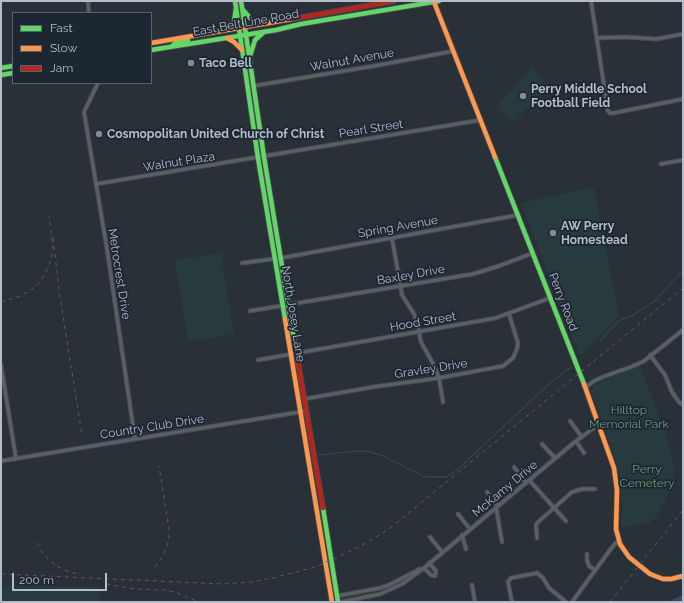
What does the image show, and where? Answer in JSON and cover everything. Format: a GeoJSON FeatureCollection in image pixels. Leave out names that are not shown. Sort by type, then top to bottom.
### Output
{"type":"FeatureCollection","features":[{"type":"Feature","properties":{"kind":"main road","name":"North Josey Lane"},"geometry":{"type":"LineString","coordinates":[[235,1],[274,259],[331,599]]}},
{"type":"Feature","properties":{"kind":"main road","name":"North Josey Lane"},"geometry":{"type":"LineString","coordinates":[[241,1],[288,305],[339,602]]}},
{"type":"Feature","properties":{"kind":"main road","name":"East Belt Line Road"},"geometry":{"type":"LineString","coordinates":[[152,42],[394,1]]}},
{"type":"Feature","properties":{"kind":"main road","name":"East Belt Line Road"},"geometry":{"type":"LineString","coordinates":[[152,50],[265,32],[301,24],[436,1]]}},
{"type":"Feature","properties":{"kind":"main road","name":"Perry Road"},"geometry":{"type":"LineString","coordinates":[[436,1],[585,388],[614,468],[616,479],[616,529],[618,540],[629,557],[650,574],[663,579],[683,576]]}},
{"type":"Feature","properties":{"kind":"main road"},"geometry":{"type":"LineString","coordinates":[[221,31],[232,24],[235,17],[236,8]]}},
{"type":"Feature","properties":{"kind":"main road"},"geometry":{"type":"LineString","coordinates":[[243,10],[250,18],[254,20],[274,21]]}},
{"type":"Feature","properties":{"kind":"main road"},"geometry":{"type":"LineString","coordinates":[[250,56],[255,40],[265,32]]}},
{"type":"Feature","properties":{"kind":"main road"},"geometry":{"type":"LineString","coordinates":[[172,46],[176,42],[200,37],[208,33]]}},
{"type":"Feature","properties":{"kind":"main road"},"geometry":{"type":"LineString","coordinates":[[226,38],[235,42],[242,50]]}},
{"type":"Feature","properties":{"kind":"main road"},"geometry":{"type":"LineString","coordinates":[[152,47],[164,44],[170,39]]}},
{"type":"Feature","properties":{"kind":"main road"},"geometry":{"type":"LineString","coordinates":[[1,68],[12,66]]}},
{"type":"Feature","properties":{"kind":"main road"},"geometry":{"type":"LineString","coordinates":[[1,75],[12,73]]}},
{"type":"Feature","properties":{"kind":"street"},"geometry":{"type":"LineString","coordinates":[[88,1],[89,12]]}},
{"type":"Feature","properties":{"kind":"street"},"geometry":{"type":"LineString","coordinates":[[591,1],[608,111],[610,113],[683,99]]}},
{"type":"Feature","properties":{"kind":"street"},"geometry":{"type":"LineString","coordinates":[[597,38],[625,37],[657,39],[683,34]]}},
{"type":"Feature","properties":{"kind":"street","name":"Walnut Avenue"},"geometry":{"type":"LineString","coordinates":[[253,86],[454,51]]}},
{"type":"Feature","properties":{"kind":"street","name":"Metrocrest Drive"},"geometry":{"type":"LineString","coordinates":[[98,84],[84,112],[135,439]]}},
{"type":"Feature","properties":{"kind":"street","name":"Pearl Street"},"geometry":{"type":"LineString","coordinates":[[264,156],[481,120]]}},
{"type":"Feature","properties":{"kind":"street","name":"Walnut Plaza"},"geometry":{"type":"LineString","coordinates":[[96,184],[264,156]]}},
{"type":"Feature","properties":{"kind":"street"},"geometry":{"type":"LineString","coordinates":[[661,164],[683,160]]}},
{"type":"Feature","properties":{"kind":"street","name":"Spring Avenue"},"geometry":{"type":"LineString","coordinates":[[242,263],[281,258],[518,215]]}},
{"type":"Feature","properties":{"kind":"street"},"geometry":{"type":"LineString","coordinates":[[392,238],[400,286],[404,299],[414,314],[420,332],[421,342],[432,360],[439,378],[443,402]]}},
{"type":"Feature","properties":{"kind":"street","name":"Baxley Drive"},"geometry":{"type":"LineString","coordinates":[[250,311],[479,272],[533,253]]}},
{"type":"Feature","properties":{"kind":"street","name":"Hood Street"},"geometry":{"type":"LineString","coordinates":[[258,360],[496,318],[550,298]]}},
{"type":"Feature","properties":{"kind":"street","name":"Gravley Drive"},"geometry":{"type":"LineString","coordinates":[[304,399],[373,387],[439,378],[503,366],[509,363],[515,354],[518,342],[509,314]]}},
{"type":"Feature","properties":{"kind":"street"},"geometry":{"type":"LineString","coordinates":[[585,388],[594,381],[637,364],[683,330]]}},
{"type":"Feature","properties":{"kind":"street"},"geometry":{"type":"LineString","coordinates":[[650,355],[665,375],[672,392],[679,402],[683,404]]}},
{"type":"Feature","properties":{"kind":"street"},"geometry":{"type":"LineString","coordinates":[[1,365],[16,459]]}},
{"type":"Feature","properties":{"kind":"street","name":"Country Club Drive"},"geometry":{"type":"LineString","coordinates":[[1,461],[306,411]]}},
{"type":"Feature","properties":{"kind":"street"},"geometry":{"type":"LineString","coordinates":[[570,421],[582,437]]}},
{"type":"Feature","properties":{"kind":"street","name":"McKamy Drive"},"geometry":{"type":"LineString","coordinates":[[339,602],[380,594],[402,584],[424,568],[555,458],[598,425]]}},
{"type":"Feature","properties":{"kind":"street"},"geometry":{"type":"LineString","coordinates":[[576,441],[584,453]]}},
{"type":"Feature","properties":{"kind":"street"},"geometry":{"type":"LineString","coordinates":[[542,444],[555,458]]}},
{"type":"Feature","properties":{"kind":"street"},"geometry":{"type":"LineString","coordinates":[[514,468],[526,483]]}},
{"type":"Feature","properties":{"kind":"street"},"geometry":{"type":"LineString","coordinates":[[529,480],[566,521]]}},
{"type":"Feature","properties":{"kind":"street"},"geometry":{"type":"LineString","coordinates":[[537,538],[537,523],[572,492],[582,489],[595,489]]}},
{"type":"Feature","properties":{"kind":"street"},"geometry":{"type":"LineString","coordinates":[[487,492],[497,506],[502,542]]}},
{"type":"Feature","properties":{"kind":"street"},"geometry":{"type":"LineString","coordinates":[[458,514],[470,529]]}},
{"type":"Feature","properties":{"kind":"street"},"geometry":{"type":"LineString","coordinates":[[462,536],[466,549]]}},
{"type":"Feature","properties":{"kind":"street"},"geometry":{"type":"LineString","coordinates":[[430,537],[442,552]]}},
{"type":"Feature","properties":{"kind":"street"},"geometry":{"type":"LineString","coordinates":[[572,602],[618,540]]}},
{"type":"Feature","properties":{"kind":"street"},"geometry":{"type":"LineString","coordinates":[[587,554],[589,566],[595,570]]}},
{"type":"Feature","properties":{"kind":"street"},"geometry":{"type":"LineString","coordinates":[[424,568],[431,576],[436,576],[436,571],[429,563]]}},
{"type":"Feature","properties":{"kind":"street","name":"McKamy Drive"},"geometry":{"type":"LineString","coordinates":[[331,599],[337,596],[380,588],[414,571],[424,568]]}},
{"type":"Feature","properties":{"kind":"street"},"geometry":{"type":"LineString","coordinates":[[512,602],[508,582],[511,578],[537,573],[543,578],[548,588],[566,602]]}},
{"type":"Feature","properties":{"kind":"street"},"geometry":{"type":"LineString","coordinates":[[472,585],[474,602]]}},
{"type":"Feature","properties":{"kind":"green space","name":"Perry Middle School Football Field"},"geometry":{"type":"Polygon","coordinates":[[[532,68],[549,84],[514,123],[496,107],[532,68]]]}},
{"type":"Feature","properties":{"kind":"green space"},"geometry":{"type":"Polygon","coordinates":[[[594,187],[619,316],[580,356],[521,203],[594,187]]]}},
{"type":"Feature","properties":{"kind":"green space"},"geometry":{"type":"Polygon","coordinates":[[[221,253],[234,334],[188,342],[175,260],[221,253]]]}},
{"type":"Feature","properties":{"kind":"green space"},"geometry":{"type":"Polygon","coordinates":[[[640,366],[667,437],[675,469],[673,485],[657,516],[649,523],[621,527],[622,502],[620,474],[591,390],[595,385],[605,379],[640,366]]]}},
{"type":"Feature","properties":{"kind":"green space"},"geometry":{"type":"Polygon","coordinates":[[[1,585],[101,587],[99,602],[1,602],[1,585]]]}},
{"type":"Feature","properties":{"kind":"waterway"},"geometry":{"type":"LineString","coordinates":[[600,341],[618,321],[633,315],[656,300],[679,274],[683,272]]}},
{"type":"Feature","properties":{"kind":"waterway"},"geometry":{"type":"LineString","coordinates":[[319,455],[367,451],[383,456],[425,477],[446,477],[456,471],[551,382],[571,367]]}},
{"type":"Feature","properties":{"kind":"waterway"},"geometry":{"type":"LineString","coordinates":[[674,602],[683,598]]}},
{"type":"Feature","properties":{"kind":"railway"},"geometry":{"type":"LineString","coordinates":[[1,302],[21,296],[32,289],[40,282],[48,268],[53,247],[49,216]]}},
{"type":"Feature","properties":{"kind":"railway"},"geometry":{"type":"LineString","coordinates":[[53,238],[60,297],[82,435]]}},
{"type":"Feature","properties":{"kind":"railway"},"geometry":{"type":"LineString","coordinates":[[1,574],[223,584],[252,582],[315,567],[368,542],[389,529],[683,288]]}},
{"type":"Feature","properties":{"kind":"railway"},"geometry":{"type":"LineString","coordinates":[[155,567],[163,556],[169,537],[159,466]]}},
{"type":"Feature","properties":{"kind":"railway"},"geometry":{"type":"LineString","coordinates":[[610,602],[683,510]]}},
{"type":"Feature","properties":{"kind":"railway"},"geometry":{"type":"LineString","coordinates":[[37,543],[43,554],[56,566],[78,574]]}},
{"type":"Feature","properties":{"kind":"railway"},"geometry":{"type":"LineString","coordinates":[[106,584],[134,589],[165,590],[175,592],[199,602]]}},
{"type":"Feature","properties":{"kind":"traffic: fast"},"geometry":{"type":"LineString","coordinates":[[235,1],[258,158],[285,319]]}},
{"type":"Feature","properties":{"kind":"traffic: fast"},"geometry":{"type":"LineString","coordinates":[[241,1],[264,157],[294,339]]}},
{"type":"Feature","properties":{"kind":"traffic: fast"},"geometry":{"type":"LineString","coordinates":[[152,50],[276,30],[301,24],[439,1]]}},
{"type":"Feature","properties":{"kind":"traffic: fast"},"geometry":{"type":"LineString","coordinates":[[225,28],[234,22],[236,8]]}},
{"type":"Feature","properties":{"kind":"traffic: fast"},"geometry":{"type":"LineString","coordinates":[[243,10],[250,18],[254,20],[267,21]]}},
{"type":"Feature","properties":{"kind":"traffic: fast"},"geometry":{"type":"LineString","coordinates":[[250,56],[255,40],[264,32]]}},
{"type":"Feature","properties":{"kind":"traffic: fast"},"geometry":{"type":"LineString","coordinates":[[172,46],[176,42],[188,40]]}},
{"type":"Feature","properties":{"kind":"traffic: fast"},"geometry":{"type":"LineString","coordinates":[[1,68],[12,66]]}},
{"type":"Feature","properties":{"kind":"traffic: fast"},"geometry":{"type":"LineString","coordinates":[[1,75],[12,73]]}},
{"type":"Feature","properties":{"kind":"traffic: fast"},"geometry":{"type":"LineString","coordinates":[[495,157],[584,384]]}},
{"type":"Feature","properties":{"kind":"traffic: fast"},"geometry":{"type":"LineString","coordinates":[[323,508],[338,602]]}},
{"type":"Feature","properties":{"kind":"traffic: slow"},"geometry":{"type":"LineString","coordinates":[[434,2],[495,157]]}},
{"type":"Feature","properties":{"kind":"traffic: slow"},"geometry":{"type":"LineString","coordinates":[[152,43],[292,19]]}},
{"type":"Feature","properties":{"kind":"traffic: slow"},"geometry":{"type":"LineString","coordinates":[[227,38],[234,42],[242,50]]}},
{"type":"Feature","properties":{"kind":"traffic: slow"},"geometry":{"type":"LineString","coordinates":[[285,319],[332,602]]}},
{"type":"Feature","properties":{"kind":"traffic: slow"},"geometry":{"type":"LineString","coordinates":[[584,384],[614,468],[617,490],[616,529],[620,544],[629,557],[650,574],[663,579],[683,576]]}},
{"type":"Feature","properties":{"kind":"traffic: jam"},"geometry":{"type":"LineString","coordinates":[[292,19],[394,1]]}},
{"type":"Feature","properties":{"kind":"traffic: jam"},"geometry":{"type":"LineString","coordinates":[[294,339],[323,508]]}},
{"type":"Feature","properties":{"kind":"place","name":"Taco Bell"},"geometry":{"type":"Point","coordinates":[191,63]}},
{"type":"Feature","properties":{"kind":"place","name":"Perry Middle School Football Field"},"geometry":{"type":"Point","coordinates":[523,96]}},
{"type":"Feature","properties":{"kind":"place","name":"Cosmopolitan United Church of Christ"},"geometry":{"type":"Point","coordinates":[99,134]}},
{"type":"Feature","properties":{"kind":"place","name":"AW Perry Homestead"},"geometry":{"type":"Point","coordinates":[553,233]}},
{"type":"Feature","properties":{"kind":"park label","name":"Hilltop Memorial Park"},"geometry":{"type":"Point","coordinates":[629,417]}},
{"type":"Feature","properties":{"kind":"park label","name":"Perry Cemetery"},"geometry":{"type":"Point","coordinates":[647,476]}}]}
